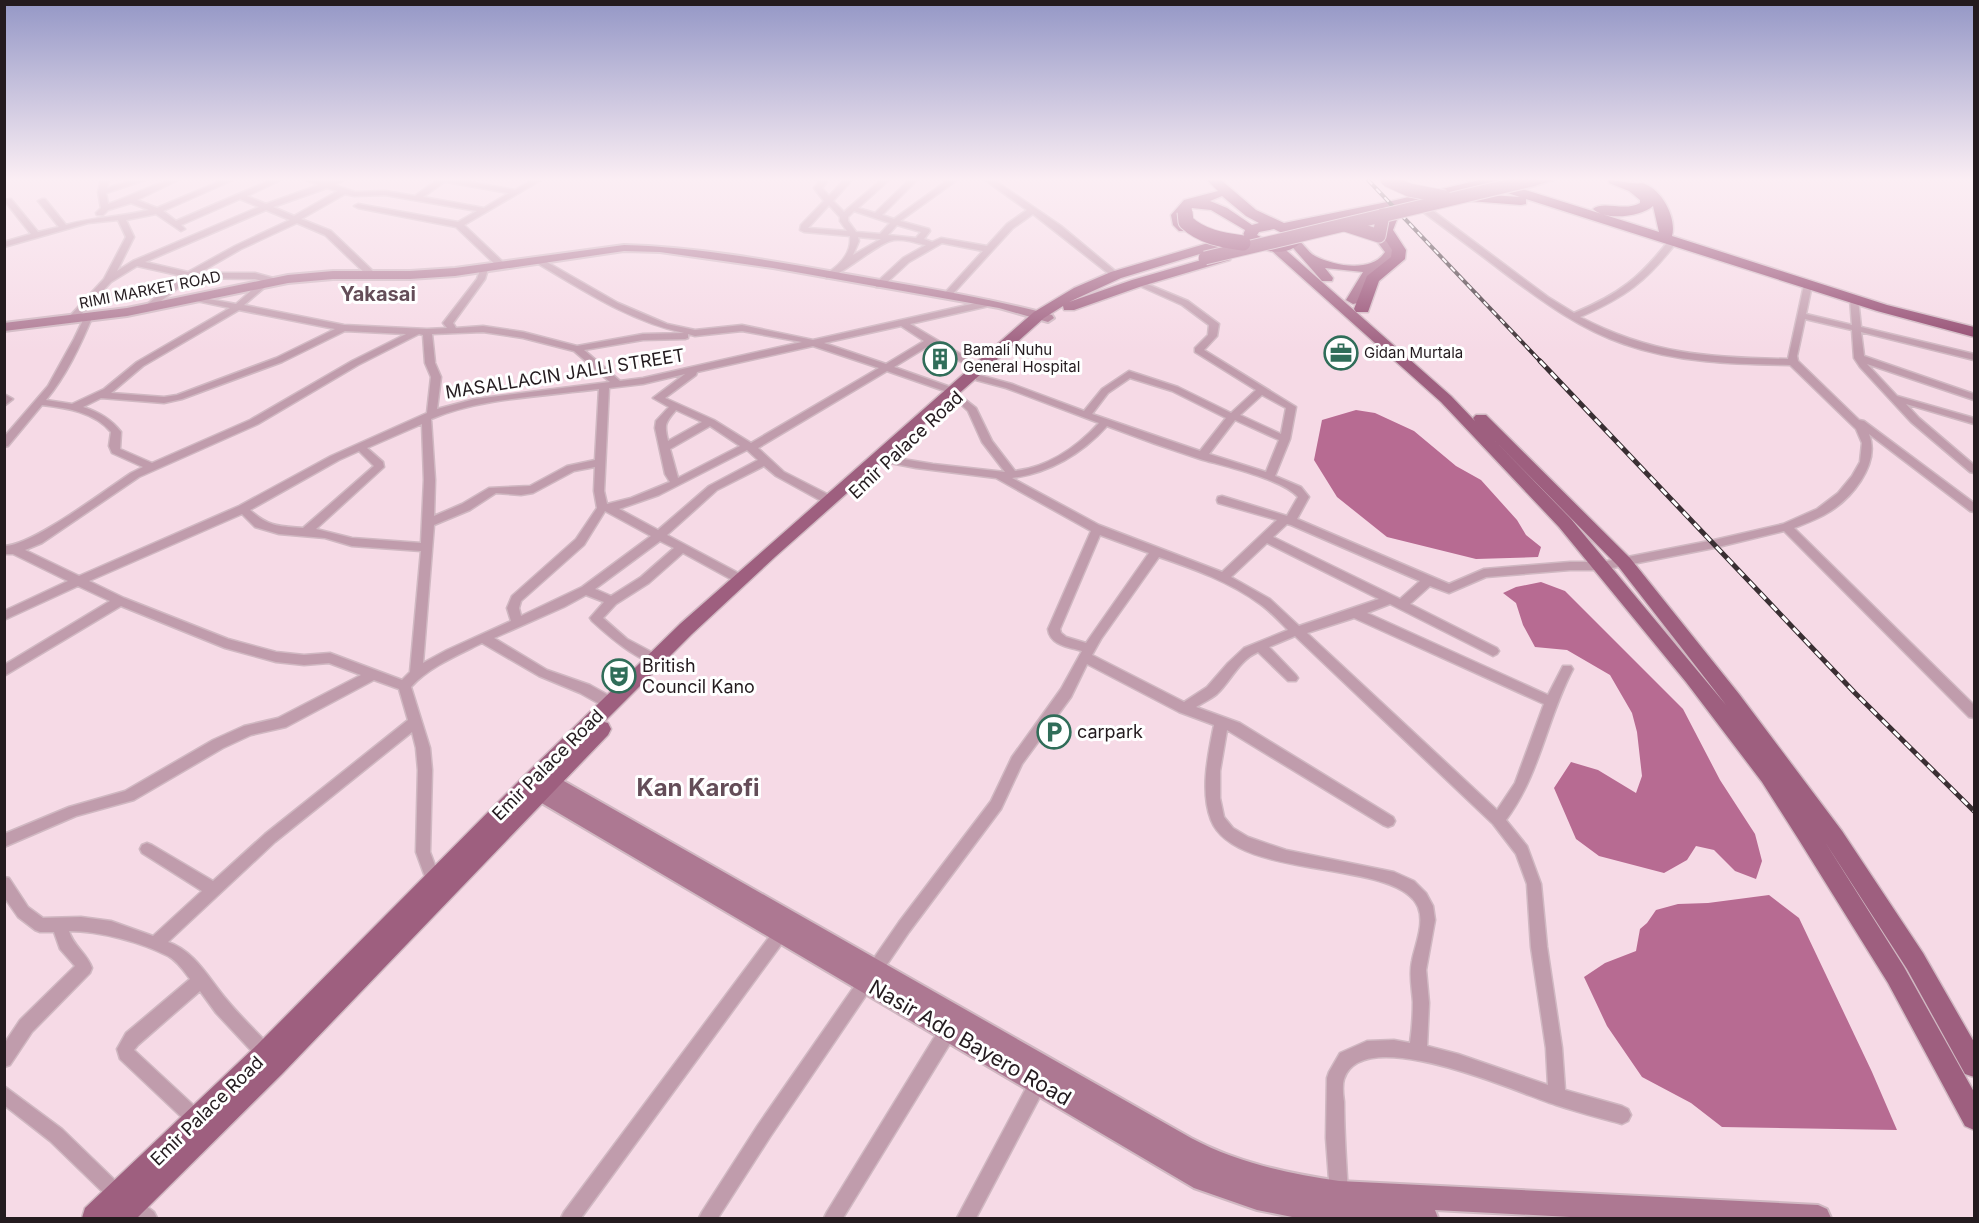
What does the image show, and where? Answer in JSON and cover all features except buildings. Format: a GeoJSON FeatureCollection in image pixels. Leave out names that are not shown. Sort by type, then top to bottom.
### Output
{"type":"FeatureCollection","features":[{"type":"Feature","properties":{"kind":"highway"},"geometry":{"type":"LineString","coordinates":[[1201,237],[1214,245]]}},
{"type":"Feature","properties":{"kind":"highway"},"geometry":{"type":"LineString","coordinates":[[1251,237],[1259,244],[1271,247],[1282,237]]}},
{"type":"Feature","properties":{"kind":"highway"},"geometry":{"type":"LineString","coordinates":[[1358,305],[1372,279],[1398,259],[1399,250],[1391,237]]}},
{"type":"Feature","properties":{"kind":"highway"},"geometry":{"type":"LineString","coordinates":[[1666,237],[1888,304],[1974,327]]}},
{"type":"Feature","properties":{"kind":"highway"},"geometry":{"type":"LineString","coordinates":[[1669,238],[1808,285],[1974,332]]}},
{"type":"Feature","properties":{"kind":"main road","name":"Emir Palace Road"},"geometry":{"type":"LineString","coordinates":[[1072,302],[1086,287],[1116,274],[1238,237]]}},
{"type":"Feature","properties":{"kind":"main road"},"geometry":{"type":"LineString","coordinates":[[1202,256],[1241,237]]}},
{"type":"Feature","properties":{"kind":"main road"},"geometry":{"type":"LineString","coordinates":[[1072,302],[1202,256],[1284,237]]}},
{"type":"Feature","properties":{"kind":"main road"},"geometry":{"type":"LineString","coordinates":[[1289,237],[1307,258],[1468,406],[1624,562],[1773,767],[1896,975],[1962,1072],[1974,1117]]}},
{"type":"Feature","properties":{"kind":"main road"},"geometry":{"type":"LineString","coordinates":[[1307,258],[1346,268],[1372,268],[1386,261],[1391,252],[1380,237]]}},
{"type":"Feature","properties":{"kind":"main road"},"geometry":{"type":"LineString","coordinates":[[1271,247],[1446,399],[1565,523],[1602,566],[1693,677],[1834,838],[1915,961],[1974,1065]]}},
{"type":"Feature","properties":{"kind":"main road","name":"Emir Palace Road"},"geometry":{"type":"LineString","coordinates":[[129,1209],[198,1121],[440,884],[543,790],[564,775],[572,759],[740,579],[1043,317],[1072,302],[1271,247]]}},
{"type":"Feature","properties":{"kind":"main road"},"geometry":{"type":"LineString","coordinates":[[1358,305],[1372,268]]}},
{"type":"Feature","properties":{"kind":"main road","name":"Emir Palace Road"},"geometry":{"type":"LineString","coordinates":[[543,790],[610,703],[655,659],[692,631],[890,460],[955,394]]}},
{"type":"Feature","properties":{"kind":"main road","name":"Emir Palace Road"},"geometry":{"type":"LineString","coordinates":[[95,1218],[129,1209],[440,884]]}},
{"type":"Feature","properties":{"kind":"street"},"geometry":{"type":"LineString","coordinates":[[4,245],[33,237]]}},
{"type":"Feature","properties":{"kind":"street"},"geometry":{"type":"LineString","coordinates":[[71,320],[108,280],[130,237]]}},
{"type":"Feature","properties":{"kind":"street"},"geometry":{"type":"LineString","coordinates":[[148,308],[162,294],[189,275],[220,256],[259,237]]}},
{"type":"Feature","properties":{"kind":"street"},"geometry":{"type":"LineString","coordinates":[[332,237],[372,275]]}},
{"type":"Feature","properties":{"kind":"street"},"geometry":{"type":"LineString","coordinates":[[472,237],[502,266]]}},
{"type":"Feature","properties":{"kind":"street"},"geometry":{"type":"LineString","coordinates":[[846,263],[855,241],[854,237]]}},
{"type":"Feature","properties":{"kind":"street"},"geometry":{"type":"LineString","coordinates":[[829,276],[886,237]]}},
{"type":"Feature","properties":{"kind":"street"},"geometry":{"type":"LineString","coordinates":[[887,237],[932,244]]}},
{"type":"Feature","properties":{"kind":"street"},"geometry":{"type":"LineString","coordinates":[[918,241],[922,237]]}},
{"type":"Feature","properties":{"kind":"street"},"geometry":{"type":"LineString","coordinates":[[946,296],[999,237]]}},
{"type":"Feature","properties":{"kind":"street"},"geometry":{"type":"LineString","coordinates":[[1068,237],[1116,274]]}},
{"type":"Feature","properties":{"kind":"street"},"geometry":{"type":"LineString","coordinates":[[1222,501],[1287,520],[1449,589],[1484,573],[1570,566],[1602,566],[1786,527],[1821,512],[1842,496],[1857,477],[1864,462],[1866,443],[1861,428],[1793,362],[1714,361],[1673,355],[1613,336],[1573,317],[1545,299],[1469,237]]}},
{"type":"Feature","properties":{"kind":"street"},"geometry":{"type":"LineString","coordinates":[[108,280],[136,263],[190,238]]}},
{"type":"Feature","properties":{"kind":"street"},"geometry":{"type":"LineString","coordinates":[[1573,317],[1621,295],[1641,280],[1669,238]]}},
{"type":"Feature","properties":{"kind":"street"},"geometry":{"type":"LineString","coordinates":[[879,285],[906,260],[932,244],[946,240],[987,249]]}},
{"type":"Feature","properties":{"kind":"street","name":"RIMI MARKET ROAD"},"geometry":{"type":"LineString","coordinates":[[4,327],[88,318],[148,308],[270,282],[322,276],[423,275],[484,269],[598,250],[646,248],[773,266],[989,303],[1043,317]]}},
{"type":"Feature","properties":{"kind":"street"},"geometry":{"type":"LineString","coordinates":[[538,260],[640,317],[688,332],[707,333]]}},
{"type":"Feature","properties":{"kind":"street"},"geometry":{"type":"LineString","coordinates":[[136,263],[189,275],[255,276],[270,282]]}},
{"type":"Feature","properties":{"kind":"street"},"geometry":{"type":"LineString","coordinates":[[453,331],[448,322],[481,279],[484,269]]}},
{"type":"Feature","properties":{"kind":"street"},"geometry":{"type":"LineString","coordinates":[[74,408],[99,395],[140,363],[236,308],[270,282]]}},
{"type":"Feature","properties":{"kind":"street"},"geometry":{"type":"LineString","coordinates":[[1137,283],[1185,303],[1214,324],[1212,336],[1198,350],[1261,391],[1291,407],[1285,439],[1269,477]]}},
{"type":"Feature","properties":{"kind":"street"},"geometry":{"type":"LineString","coordinates":[[1793,362],[1808,285]]}},
{"type":"Feature","properties":{"kind":"street"},"geometry":{"type":"LineString","coordinates":[[195,298],[344,328],[423,332],[483,328],[523,335],[577,349],[643,337],[707,333],[741,328],[813,342],[955,394],[972,410],[1006,475],[1097,529],[1223,578],[1266,602],[1498,820],[1522,851],[1534,884],[1539,947],[1554,1048],[1557,1097]]}},
{"type":"Feature","properties":{"kind":"street"},"geometry":{"type":"LineString","coordinates":[[1854,299],[1859,358],[1892,397],[1974,470]]}},
{"type":"Feature","properties":{"kind":"street","name":"MASALLACIN JALLI STREET"},"geometry":{"type":"LineString","coordinates":[[4,616],[80,580],[243,509],[292,480],[429,415],[475,402],[619,385],[699,369],[989,303]]}},
{"type":"Feature","properties":{"kind":"street"},"geometry":{"type":"LineString","coordinates":[[1801,315],[1974,357]]}},
{"type":"Feature","properties":{"kind":"street"},"geometry":{"type":"LineString","coordinates":[[4,444],[52,387],[88,318]]}},
{"type":"Feature","properties":{"kind":"street"},"geometry":{"type":"LineString","coordinates":[[903,323],[979,373],[1106,422],[1269,477],[1303,495],[1287,520],[1223,578]]}},
{"type":"Feature","properties":{"kind":"street"},"geometry":{"type":"LineString","coordinates":[[99,395],[164,400],[179,397],[279,360],[344,328]]}},
{"type":"Feature","properties":{"kind":"street"},"geometry":{"type":"LineString","coordinates":[[416,673],[426,547],[429,415],[436,376],[430,363],[423,332]]}},
{"type":"Feature","properties":{"kind":"street"},"geometry":{"type":"LineString","coordinates":[[10,550],[38,540],[135,475],[254,422],[355,363],[423,332]]}},
{"type":"Feature","properties":{"kind":"street"},"geometry":{"type":"LineString","coordinates":[[517,622],[513,608],[516,599],[580,542],[605,508],[629,502],[749,447],[852,390],[930,341]]}},
{"type":"Feature","properties":{"kind":"street"},"geometry":{"type":"LineString","coordinates":[[577,349],[619,385]]}},
{"type":"Feature","properties":{"kind":"street"},"geometry":{"type":"LineString","coordinates":[[1859,358],[1974,397]]}},
{"type":"Feature","properties":{"kind":"street"},"geometry":{"type":"LineString","coordinates":[[699,369],[658,396],[674,407],[711,422],[749,447],[788,479],[829,500]]}},
{"type":"Feature","properties":{"kind":"street"},"geometry":{"type":"LineString","coordinates":[[1088,414],[1105,391],[1129,374],[1175,389],[1285,439]]}},
{"type":"Feature","properties":{"kind":"street"},"geometry":{"type":"LineString","coordinates":[[604,387],[599,490],[605,508],[740,579]]}},
{"type":"Feature","properties":{"kind":"street"},"geometry":{"type":"LineString","coordinates":[[1202,456],[1232,416],[1261,391]]}},
{"type":"Feature","properties":{"kind":"street"},"geometry":{"type":"LineString","coordinates":[[4,397],[8,399],[4,403]]}},
{"type":"Feature","properties":{"kind":"street"},"geometry":{"type":"LineString","coordinates":[[1892,397],[1974,421]]}},
{"type":"Feature","properties":{"kind":"street"},"geometry":{"type":"LineString","coordinates":[[40,402],[74,408],[112,426],[116,432],[114,446],[116,451],[152,467]]}},
{"type":"Feature","properties":{"kind":"street"},"geometry":{"type":"LineString","coordinates":[[674,407],[661,420],[660,428],[670,474],[675,482]]}},
{"type":"Feature","properties":{"kind":"street"},"geometry":{"type":"LineString","coordinates":[[1849,415],[1974,508]]}},
{"type":"Feature","properties":{"kind":"street"},"geometry":{"type":"LineString","coordinates":[[665,447],[711,422]]}},
{"type":"Feature","properties":{"kind":"street"},"geometry":{"type":"LineString","coordinates":[[890,460],[925,467],[1006,475],[1029,471],[1077,450],[1091,439],[1106,422]]}},
{"type":"Feature","properties":{"kind":"street"},"geometry":{"type":"LineString","coordinates":[[306,532],[379,466],[360,447]]}},
{"type":"Feature","properties":{"kind":"street"},"geometry":{"type":"LineString","coordinates":[[404,686],[416,673],[585,590],[658,536],[712,489],[766,461]]}},
{"type":"Feature","properties":{"kind":"street"},"geometry":{"type":"LineString","coordinates":[[427,523],[466,507],[493,490],[533,489],[571,468],[600,463]]}},
{"type":"Feature","properties":{"kind":"street"},"geometry":{"type":"LineString","coordinates":[[243,509],[260,524],[270,528],[325,534],[352,542],[426,547]]}},
{"type":"Feature","properties":{"kind":"street"},"geometry":{"type":"LineString","coordinates":[[1786,527],[1974,712]]}},
{"type":"Feature","properties":{"kind":"street"},"geometry":{"type":"LineString","coordinates":[[1097,529],[1054,629],[1055,635],[1184,708],[1222,721],[1388,821]]}},
{"type":"Feature","properties":{"kind":"street"},"geometry":{"type":"LineString","coordinates":[[1266,538],[1493,651]]}},
{"type":"Feature","properties":{"kind":"street"},"geometry":{"type":"LineString","coordinates":[[655,659],[623,642],[596,620],[612,602],[645,580],[681,548]]}},
{"type":"Feature","properties":{"kind":"street"},"geometry":{"type":"LineString","coordinates":[[10,550],[80,580],[120,601],[225,643],[265,656],[304,660],[330,658],[404,686],[416,721],[425,770],[423,852],[440,884]]}},
{"type":"Feature","properties":{"kind":"street"},"geometry":{"type":"LineString","coordinates":[[708,1218],[764,1131],[904,927],[996,805],[1017,761],[1066,693],[1108,619],[1157,551]]}},
{"type":"Feature","properties":{"kind":"street"},"geometry":{"type":"LineString","coordinates":[[1184,708],[1212,690],[1241,657],[1260,646],[1355,613],[1396,602],[1428,581]]}},
{"type":"Feature","properties":{"kind":"street"},"geometry":{"type":"LineString","coordinates":[[585,590],[612,602]]}},
{"type":"Feature","properties":{"kind":"street"},"geometry":{"type":"LineString","coordinates":[[4,670],[120,601]]}},
{"type":"Feature","properties":{"kind":"street"},"geometry":{"type":"LineString","coordinates":[[1355,613],[1549,701]]}},
{"type":"Feature","properties":{"kind":"street"},"geometry":{"type":"LineString","coordinates":[[483,639],[543,674],[585,689],[610,703]]}},
{"type":"Feature","properties":{"kind":"street"},"geometry":{"type":"LineString","coordinates":[[1260,646],[1292,678]]}},
{"type":"Feature","properties":{"kind":"street"},"geometry":{"type":"LineString","coordinates":[[1498,820],[1519,790],[1549,701],[1567,669]]}},
{"type":"Feature","properties":{"kind":"street"},"geometry":{"type":"LineString","coordinates":[[4,841],[74,811],[129,796],[218,744],[249,730],[281,723],[374,674]]}},
{"type":"Feature","properties":{"kind":"street"},"geometry":{"type":"LineString","coordinates":[[156,943],[270,838],[416,721]]}},
{"type":"Feature","properties":{"kind":"street"},"geometry":{"type":"LineString","coordinates":[[1222,721],[1217,741],[1213,783],[1217,818],[1231,836],[1261,850],[1392,877],[1402,881],[1420,898],[1427,914],[1418,965],[1422,1008],[1418,1050]]}},
{"type":"Feature","properties":{"kind":"street"},"geometry":{"type":"LineString","coordinates":[[543,790],[870,976],[1213,1163],[1340,1208],[1818,1218]]}},
{"type":"Feature","properties":{"kind":"street","name":"Nasir Ado Bayero Road"},"geometry":{"type":"LineString","coordinates":[[543,790],[781,933],[870,976],[948,1031],[1218,1186],[1266,1201],[1305,1209],[1340,1208],[1367,1217],[1426,1218]]}},
{"type":"Feature","properties":{"kind":"street"},"geometry":{"type":"LineString","coordinates":[[147,849],[214,890]]}},
{"type":"Feature","properties":{"kind":"street"},"geometry":{"type":"LineString","coordinates":[[4,883],[10,905],[36,922],[111,928],[174,951],[186,961],[200,981],[266,1054]]}},
{"type":"Feature","properties":{"kind":"street"},"geometry":{"type":"LineString","coordinates":[[4,1059],[26,1026],[84,968],[82,962],[65,944],[60,925]]}},
{"type":"Feature","properties":{"kind":"street"},"geometry":{"type":"LineString","coordinates":[[570,1218],[781,933]]}},
{"type":"Feature","properties":{"kind":"street"},"geometry":{"type":"LineString","coordinates":[[198,1121],[126,1053],[125,1048],[132,1039],[200,981]]}},
{"type":"Feature","properties":{"kind":"street"},"geometry":{"type":"LineString","coordinates":[[833,1218],[948,1031]]}},
{"type":"Feature","properties":{"kind":"street"},"geometry":{"type":"LineString","coordinates":[[1340,1208],[1335,1138],[1337,1070],[1340,1064],[1360,1052],[1381,1049],[1418,1050],[1557,1097],[1622,1115]]}},
{"type":"Feature","properties":{"kind":"street"},"geometry":{"type":"LineString","coordinates":[[966,1218],[1038,1083]]}},
{"type":"Feature","properties":{"kind":"street"},"geometry":{"type":"LineString","coordinates":[[4,1094],[56,1135],[129,1209]]}},
{"type":"Feature","properties":{"kind":"shaded area"},"geometry":{"type":"Polygon","coordinates":[[[1356,410],[1375,413],[1414,431],[1456,466],[1481,480],[1517,520],[1526,535],[1541,547],[1538,557],[1476,559],[1387,537],[1337,497],[1314,460],[1322,420],[1356,410]]]}},
{"type":"Feature","properties":{"kind":"shaded area"},"geometry":{"type":"Polygon","coordinates":[[[1541,582],[1565,591],[1683,709],[1720,780],[1755,834],[1762,861],[1756,879],[1735,871],[1714,850],[1696,846],[1687,860],[1664,873],[1599,856],[1576,839],[1554,788],[1571,762],[1598,770],[1636,793],[1642,776],[1637,732],[1632,713],[1610,675],[1567,650],[1535,647],[1523,625],[1516,603],[1503,593],[1516,587],[1541,582]]]}},
{"type":"Feature","properties":{"kind":"shaded area"},"geometry":{"type":"Polygon","coordinates":[[[1769,895],[1799,918],[1897,1130],[1722,1127],[1691,1103],[1642,1077],[1607,1026],[1584,977],[1605,963],[1636,951],[1640,929],[1656,910],[1678,904],[1708,903],[1769,895]]]}},
{"type":"Feature","properties":{"kind":"railway"},"geometry":{"type":"LineString","coordinates":[[1422,237],[1541,362]]}},
{"type":"Feature","properties":{"kind":"railway"},"geometry":{"type":"LineString","coordinates":[[1540,361],[1855,693],[1974,811]]}},
{"type":"Feature","properties":{"kind":"place","name":"Gidan Murtala"},"geometry":{"type":"Point","coordinates":[1341,353]}},
{"type":"Feature","properties":{"kind":"place","name":"Bamali Nuhu General Hospital"},"geometry":{"type":"Point","coordinates":[940,359]}},
{"type":"Feature","properties":{"kind":"place","name":"British Council Kano"},"geometry":{"type":"Point","coordinates":[619,676]}},
{"type":"Feature","properties":{"kind":"place","name":"carpark"},"geometry":{"type":"Point","coordinates":[1054,732]}},
{"type":"Feature","properties":{"kind":"district","name":"Yakasai"},"geometry":{"type":"Point","coordinates":[378,294]}},
{"type":"Feature","properties":{"kind":"district","name":"Kan Karofi"},"geometry":{"type":"Point","coordinates":[698,788]}}]}
